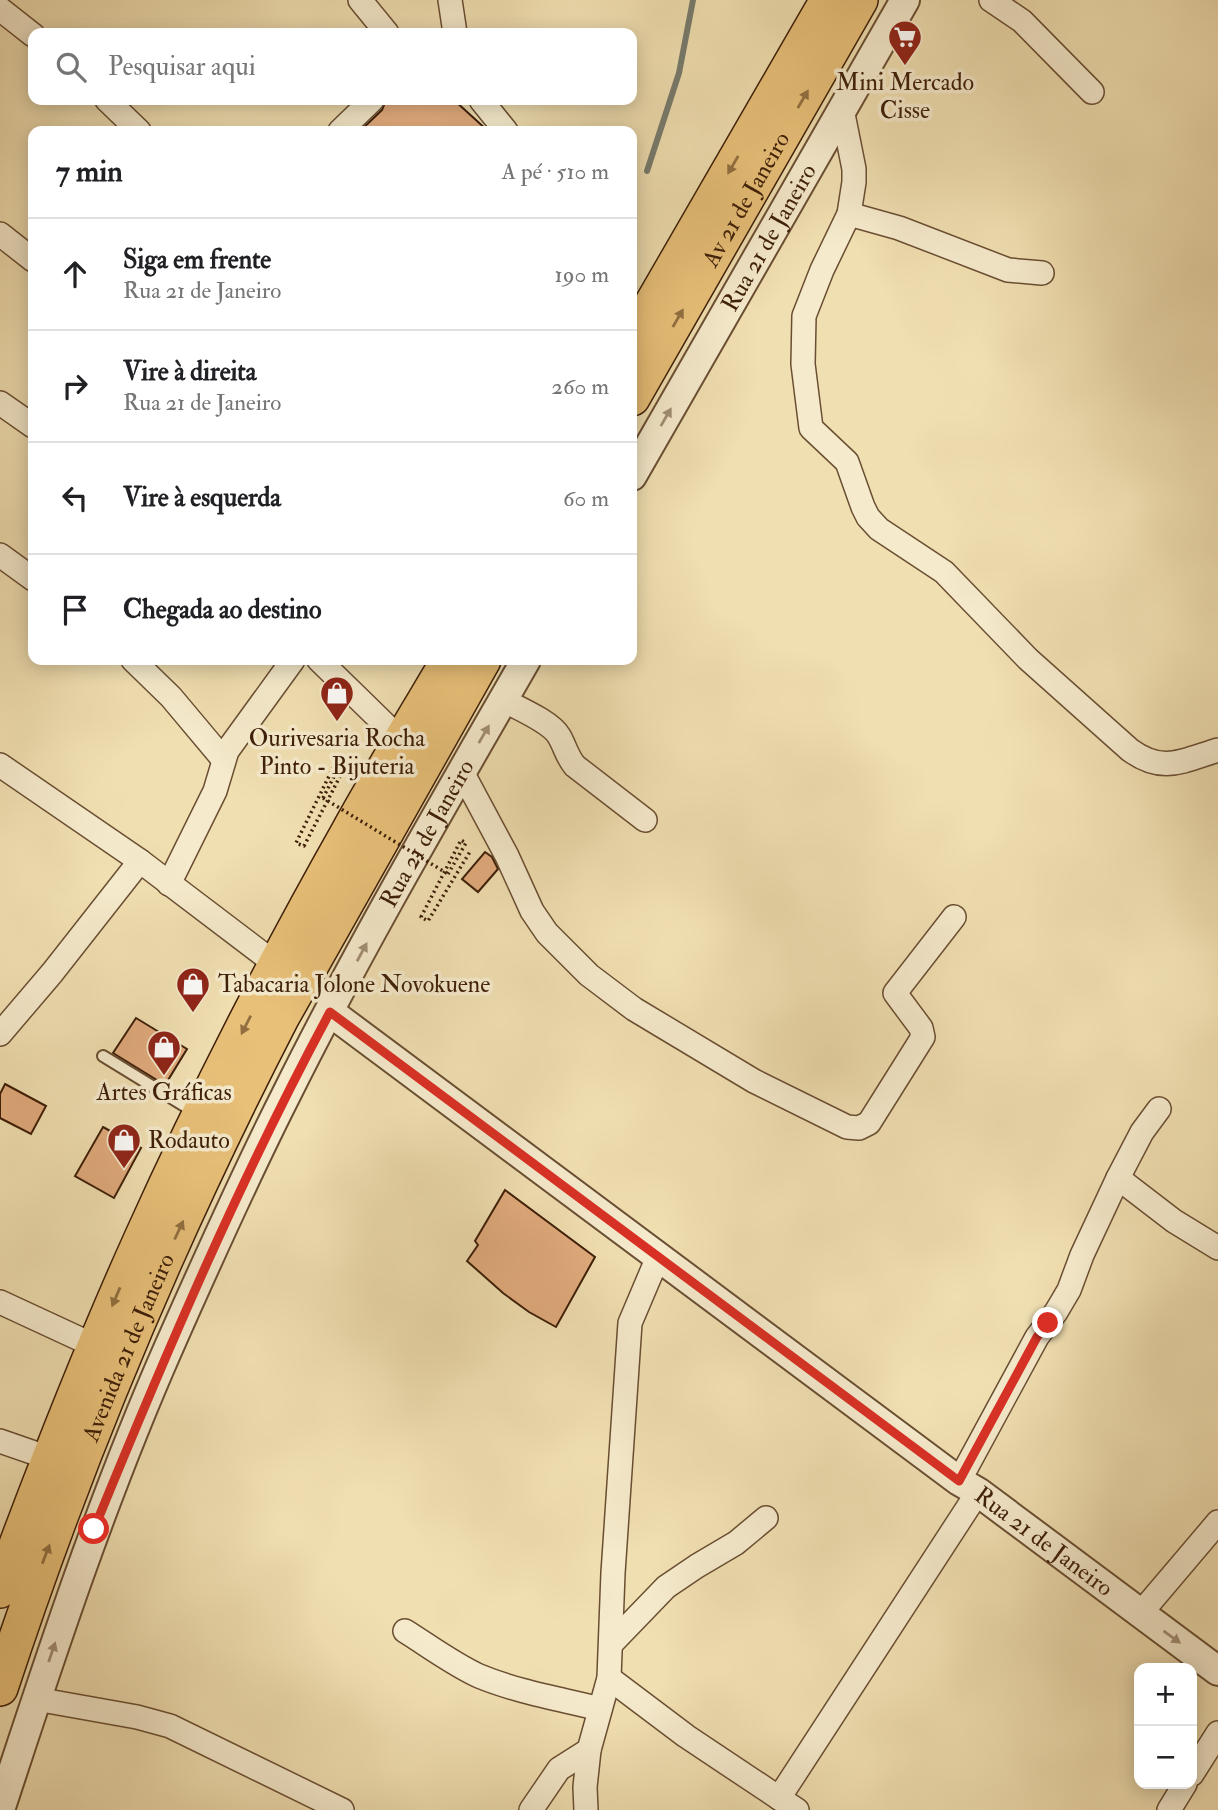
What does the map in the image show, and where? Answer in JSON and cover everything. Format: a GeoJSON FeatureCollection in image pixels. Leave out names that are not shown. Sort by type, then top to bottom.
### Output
{"type":"FeatureCollection","features":[{"type":"Feature","properties":{"kind":"main road"},"geometry":{"type":"LineString","coordinates":[[637,330],[828,0]]}},
{"type":"Feature","properties":{"kind":"main road","name":"Av 21 de Janeiro"},"geometry":{"type":"LineString","coordinates":[[637,389],[860,0]]}},
{"type":"Feature","properties":{"kind":"main road"},"geometry":{"type":"LineString","coordinates":[[277,965],[346,835],[446,665]]}},
{"type":"Feature","properties":{"kind":"main road","name":"Rua 21 de Janeiro"},"geometry":{"type":"LineString","coordinates":[[281,1018],[480,665]]}},
{"type":"Feature","properties":{"kind":"main road","name":"Avenida 21 de Janeiro"},"geometry":{"type":"LineString","coordinates":[[0,1590],[49,1458],[142,1237],[277,965]]}},
{"type":"Feature","properties":{"kind":"main road","name":"Avenida 21 de Janeiro"},"geometry":{"type":"LineString","coordinates":[[0,1688],[32,1590],[79,1464],[144,1306],[250,1077],[281,1018]]}},
{"type":"Feature","properties":{"kind":"street"},"geometry":{"type":"LineString","coordinates":[[360,0],[383,28]]}},
{"type":"Feature","properties":{"kind":"street"},"geometry":{"type":"LineString","coordinates":[[450,0],[454,28]]}},
{"type":"Feature","properties":{"kind":"street","name":"Rua 21 de Janeiro"},"geometry":{"type":"LineString","coordinates":[[637,467],[905,0]]}},
{"type":"Feature","properties":{"kind":"street"},"geometry":{"type":"LineString","coordinates":[[991,0],[1022,21],[1092,92]]}},
{"type":"Feature","properties":{"kind":"street"},"geometry":{"type":"LineString","coordinates":[[0,9],[28,32]]}},
{"type":"Feature","properties":{"kind":"street"},"geometry":{"type":"LineString","coordinates":[[112,105],[134,126]]}},
{"type":"Feature","properties":{"kind":"street"},"geometry":{"type":"LineString","coordinates":[[345,126],[367,105]]}},
{"type":"Feature","properties":{"kind":"street"},"geometry":{"type":"LineString","coordinates":[[485,105],[502,126]]}},
{"type":"Feature","properties":{"kind":"street"},"geometry":{"type":"LineString","coordinates":[[842,109],[854,169],[849,214],[804,316],[803,364],[811,428],[846,462],[868,517],[879,529],[944,572],[1028,659],[1142,759],[1158,765],[1173,764],[1218,750]]}},
{"type":"Feature","properties":{"kind":"street"},"geometry":{"type":"LineString","coordinates":[[849,214],[899,228],[1008,270],[1042,273]]}},
{"type":"Feature","properties":{"kind":"street"},"geometry":{"type":"LineString","coordinates":[[0,234],[28,256]]}},
{"type":"Feature","properties":{"kind":"street"},"geometry":{"type":"LineString","coordinates":[[0,403],[28,423]]}},
{"type":"Feature","properties":{"kind":"street"},"geometry":{"type":"LineString","coordinates":[[0,555],[28,575]]}},
{"type":"Feature","properties":{"kind":"street"},"geometry":{"type":"LineString","coordinates":[[138,665],[171,697],[223,760]]}},
{"type":"Feature","properties":{"kind":"street"},"geometry":{"type":"LineString","coordinates":[[169,884],[215,791],[223,760],[230,747],[289,665]]}},
{"type":"Feature","properties":{"kind":"street"},"geometry":{"type":"LineString","coordinates":[[324,665],[402,741]]}},
{"type":"Feature","properties":{"kind":"street","name":"Rua 21 de Janeiro"},"geometry":{"type":"LineString","coordinates":[[0,1810],[94,1529],[167,1351],[269,1130],[377,921],[524,665]]}},
{"type":"Feature","properties":{"kind":"street"},"geometry":{"type":"LineString","coordinates":[[503,700],[552,728],[560,737],[569,759],[575,766],[645,820]]}},
{"type":"Feature","properties":{"kind":"street"},"geometry":{"type":"LineString","coordinates":[[0,765],[140,861],[277,965]]}},
{"type":"Feature","properties":{"kind":"street"},"geometry":{"type":"LineString","coordinates":[[463,772],[532,911],[547,933],[589,975],[634,1009],[754,1081],[847,1127],[859,1128],[869,1123],[923,1037],[921,1028],[895,993],[954,917]]}},
{"type":"Feature","properties":{"kind":"street"},"geometry":{"type":"LineString","coordinates":[[0,1034],[140,861]]}},
{"type":"Feature","properties":{"kind":"street","name":"Rua 21 de Janeiro"},"geometry":{"type":"LineString","coordinates":[[330,1012],[1218,1671]]}},
{"type":"Feature","properties":{"kind":"street"},"geometry":{"type":"LineString","coordinates":[[609,1678],[686,1736],[788,1804],[969,1487],[1037,1337],[1069,1290],[1082,1255],[1118,1178],[1142,1132],[1159,1109]]}},
{"type":"Feature","properties":{"kind":"street"},"geometry":{"type":"LineString","coordinates":[[1118,1178],[1174,1221],[1218,1248]]}},
{"type":"Feature","properties":{"kind":"street"},"geometry":{"type":"LineString","coordinates":[[586,1810],[585,1787],[589,1750],[609,1678],[613,1573],[629,1336],[633,1312],[658,1257]]}},
{"type":"Feature","properties":{"kind":"street"},"geometry":{"type":"LineString","coordinates":[[0,1302],[95,1346]]}},
{"type":"Feature","properties":{"kind":"street"},"geometry":{"type":"LineString","coordinates":[[0,1441],[49,1458]]}},
{"type":"Feature","properties":{"kind":"street"},"geometry":{"type":"LineString","coordinates":[[611,1644],[666,1587],[736,1543],[766,1518]]}},
{"type":"Feature","properties":{"kind":"street"},"geometry":{"type":"LineString","coordinates":[[1140,1614],[1218,1522]]}},
{"type":"Feature","properties":{"kind":"street"},"geometry":{"type":"LineString","coordinates":[[405,1631],[462,1668],[482,1677],[517,1689],[600,1709]]}},
{"type":"Feature","properties":{"kind":"street"},"geometry":{"type":"LineString","coordinates":[[36,1699],[137,1717],[170,1726],[342,1810]]}},
{"type":"Feature","properties":{"kind":"street"},"geometry":{"type":"LineString","coordinates":[[1197,1766],[1218,1732]]}},
{"type":"Feature","properties":{"kind":"street"},"geometry":{"type":"LineString","coordinates":[[531,1810],[559,1769],[589,1750]]}},
{"type":"Feature","properties":{"kind":"street"},"geometry":{"type":"LineString","coordinates":[[1169,1810],[1182,1789]]}},
{"type":"Feature","properties":{"kind":"lane"},"geometry":{"type":"LineString","coordinates":[[103,1056],[201,1115]]}},
{"type":"Feature","properties":{"kind":"path"},"geometry":{"type":"LineString","coordinates":[[336,762],[296,843],[304,846],[348,761],[343,760],[323,798],[448,874],[466,843],[461,840],[421,917],[428,921],[471,850]]}},
{"type":"Feature","properties":{"kind":"building"},"geometry":{"type":"Polygon","coordinates":[[[384,105],[459,105],[483,126],[365,126],[384,105]]]}},
{"type":"Feature","properties":{"kind":"building"},"geometry":{"type":"Polygon","coordinates":[[[485,852],[492,857],[498,869],[478,892],[462,879],[485,852]]]}},
{"type":"Feature","properties":{"kind":"building"},"geometry":{"type":"Polygon","coordinates":[[[136,1018],[187,1049],[165,1085],[113,1053],[136,1018]]]}},
{"type":"Feature","properties":{"kind":"building"},"geometry":{"type":"Polygon","coordinates":[[[5,1084],[46,1106],[31,1134],[0,1118],[0,1094],[5,1084]]]}},
{"type":"Feature","properties":{"kind":"building"},"geometry":{"type":"Polygon","coordinates":[[[103,1127],[141,1148],[114,1198],[75,1176],[103,1127]]]}},
{"type":"Feature","properties":{"kind":"building"},"geometry":{"type":"Polygon","coordinates":[[[505,1190],[595,1257],[556,1327],[503,1293],[467,1261],[478,1245],[475,1241],[505,1190]]]}},
{"type":"Feature","properties":{"kind":"waterway"},"geometry":{"type":"LineString","coordinates":[[647,171],[679,73],[693,0]]}},
{"type":"Feature","properties":{"kind":"place","name":"Mini Mercado Cisse"},"geometry":{"type":"Point","coordinates":[905,67]}},
{"type":"Feature","properties":{"kind":"place","name":"Ourivesaria Rocha Pinto - Bijuteria"},"geometry":{"type":"Point","coordinates":[337,723]}},
{"type":"Feature","properties":{"kind":"place","name":"Tabacaria Jolone Novokuene"},"geometry":{"type":"Point","coordinates":[193,1014]}},
{"type":"Feature","properties":{"kind":"place","name":"Artes Gráficas"},"geometry":{"type":"Point","coordinates":[164,1077]}},
{"type":"Feature","properties":{"kind":"place","name":"Rodauto"},"geometry":{"type":"Point","coordinates":[124,1170]}},
{"type":"Feature","properties":{"kind":"route"},"geometry":{"type":"LineString","coordinates":[[94,1529],[167,1351],[244,1180],[330,1012],[959,1481],[1002,1399],[1037,1337],[1048,1323]]}}]}
